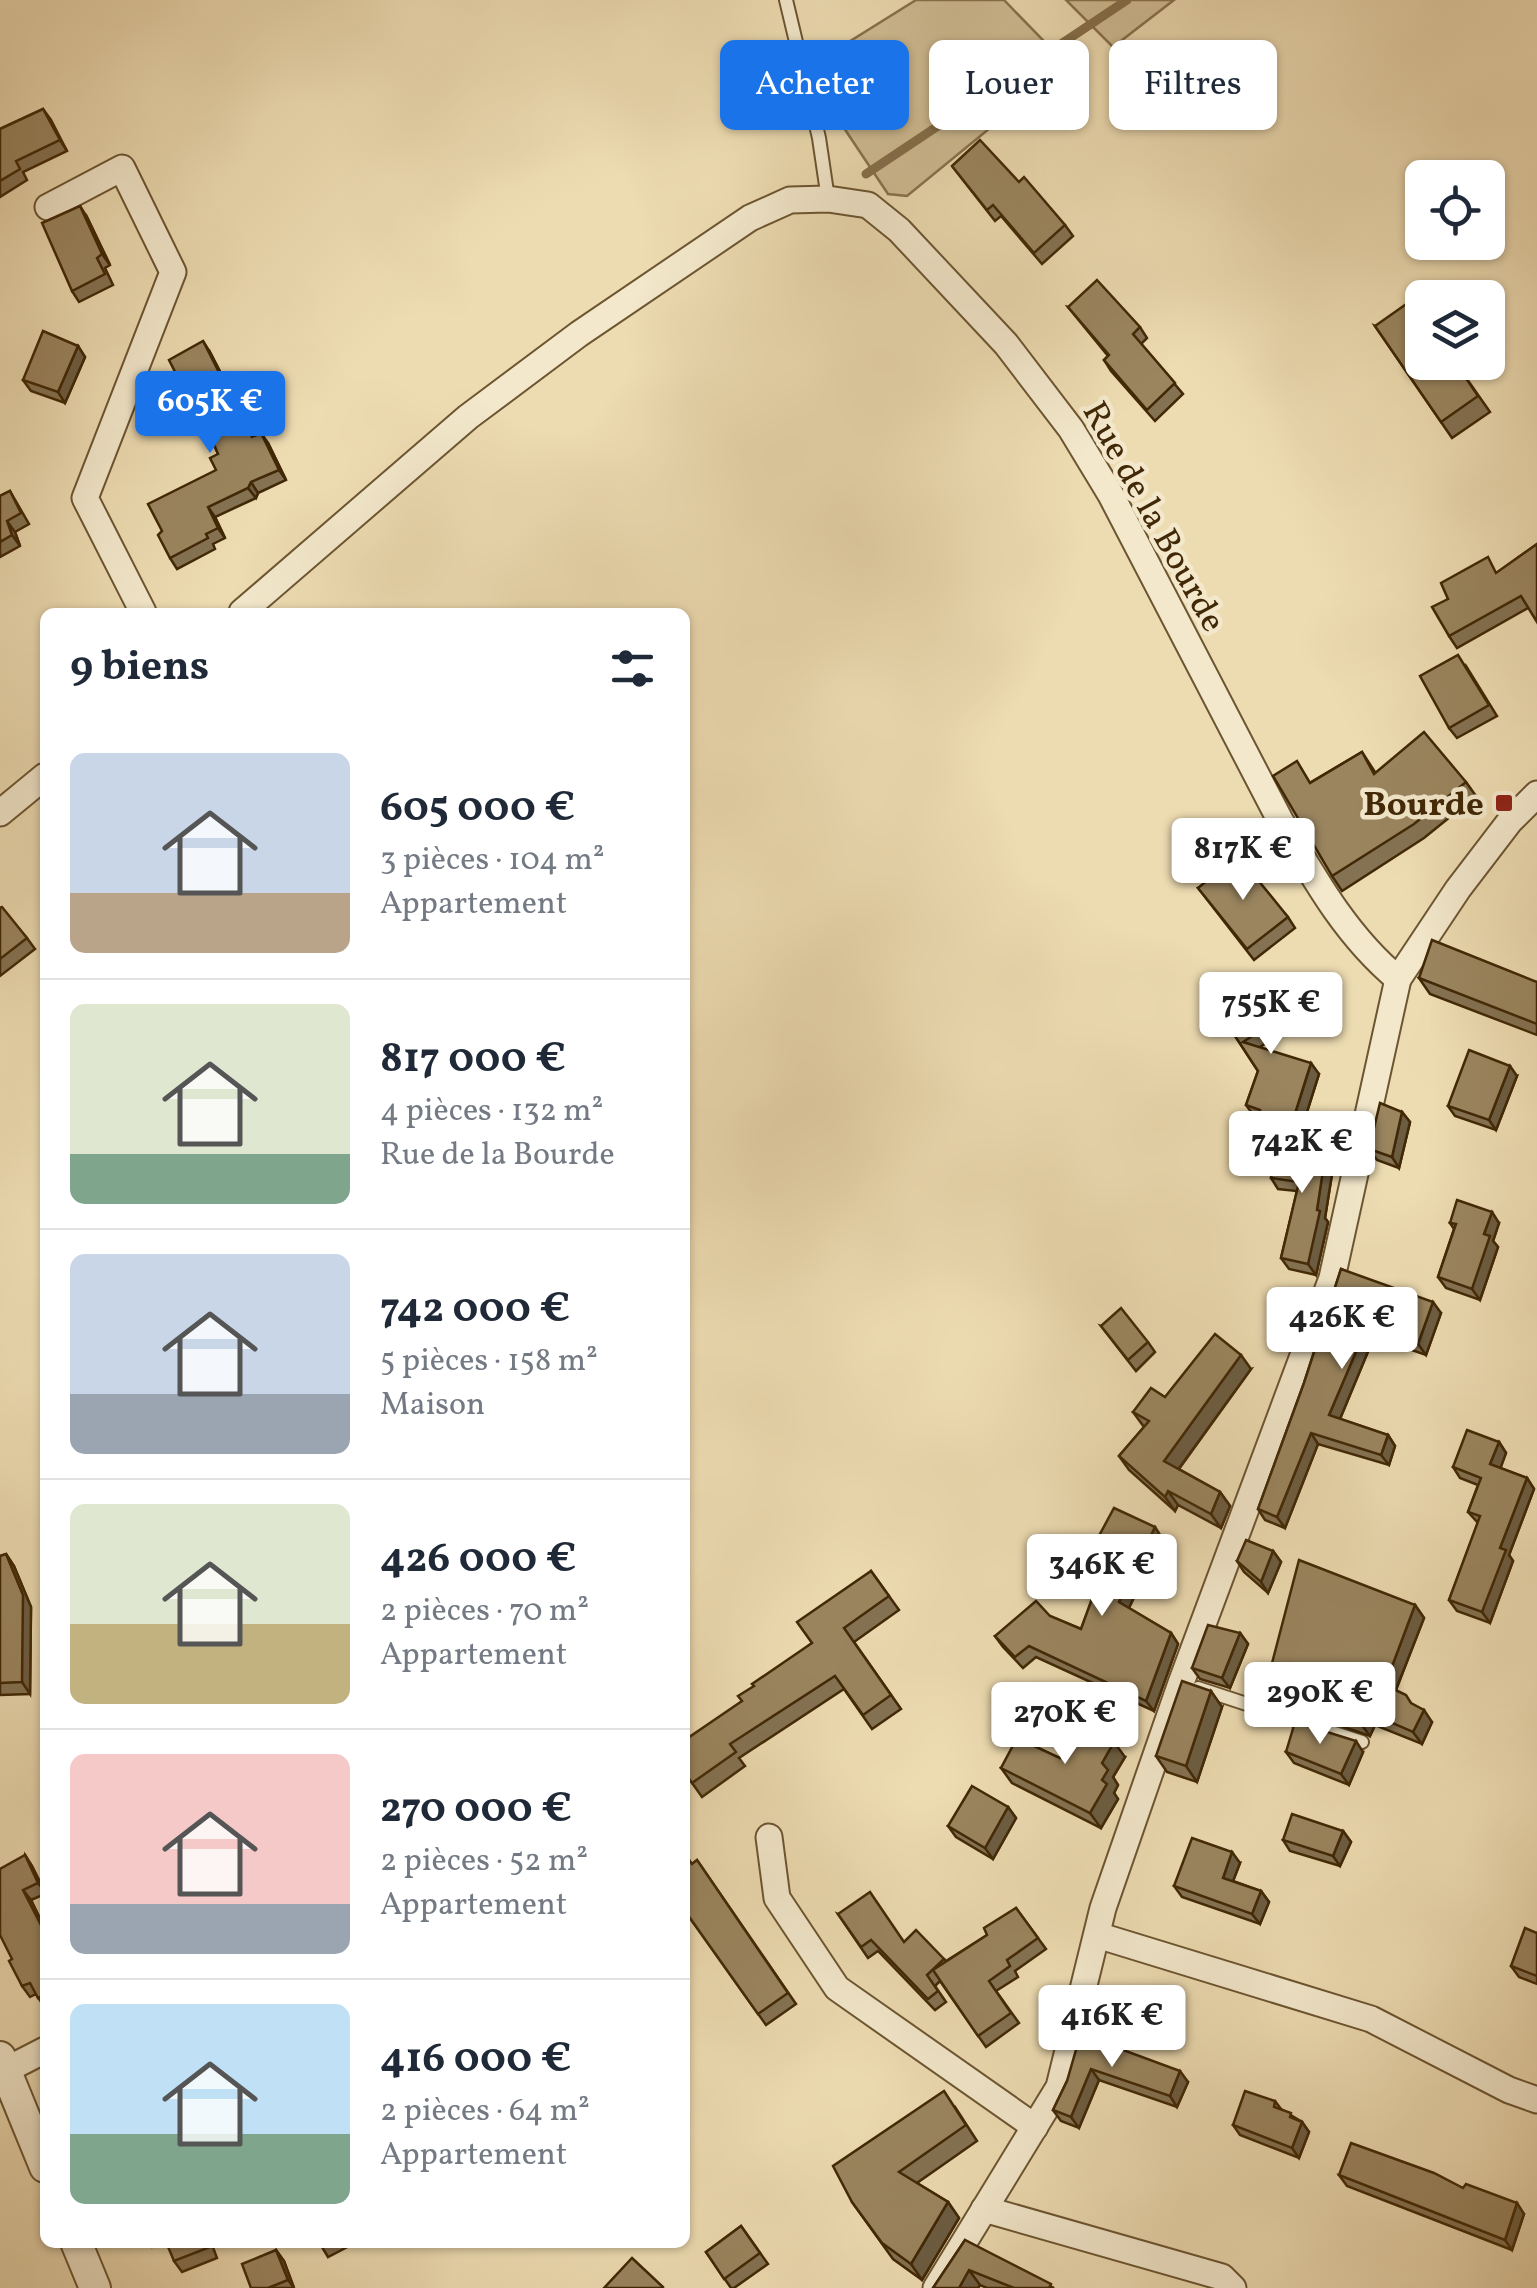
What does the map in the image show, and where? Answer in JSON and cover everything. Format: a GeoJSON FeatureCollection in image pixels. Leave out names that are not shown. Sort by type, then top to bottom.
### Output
{"type":"FeatureCollection","features":[{"type":"Feature","properties":{"kind":"street"},"geometry":{"type":"LineString","coordinates":[[48,207],[122,168],[173,272],[85,498],[141,608]]}},
{"type":"Feature","properties":{"kind":"street","name":"Rue de la Bourde"},"geometry":{"type":"LineString","coordinates":[[247,608],[468,417],[594,323],[750,218],[790,200],[828,199],[868,205],[899,230],[1006,344],[1070,429],[1111,496],[1310,872],[1352,934],[1398,979]]}},
{"type":"Feature","properties":{"kind":"street"},"geometry":{"type":"LineString","coordinates":[[0,813],[40,780]]}},
{"type":"Feature","properties":{"kind":"street"},"geometry":{"type":"LineString","coordinates":[[936,2288],[1059,2086],[1096,1934],[1181,1683],[1332,1278],[1398,979],[1458,889],[1510,821],[1537,794]]}},
{"type":"Feature","properties":{"kind":"street"},"geometry":{"type":"LineString","coordinates":[[769,1838],[777,1898],[836,1988],[1035,2127]]}},
{"type":"Feature","properties":{"kind":"street"},"geometry":{"type":"LineString","coordinates":[[1096,1934],[1371,2020],[1509,2090],[1537,2100]]}},
{"type":"Feature","properties":{"kind":"street"},"geometry":{"type":"LineString","coordinates":[[40,2052],[3,2064],[40,2155]]}},
{"type":"Feature","properties":{"kind":"street"},"geometry":{"type":"LineString","coordinates":[[984,2209],[1222,2277],[1233,2288]]}},
{"type":"Feature","properties":{"kind":"street"},"geometry":{"type":"LineString","coordinates":[[78,2248],[94,2288]]}},
{"type":"Feature","properties":{"kind":"lane"},"geometry":{"type":"LineString","coordinates":[[786,0],[828,199]]}},
{"type":"Feature","properties":{"kind":"lane"},"geometry":{"type":"LineString","coordinates":[[1181,1683],[1362,1742]]}},
{"type":"Feature","properties":{"kind":"shaded area"},"geometry":{"type":"Polygon","coordinates":[[[916,0],[1004,0],[1043,40],[929,40],[929,130],[988,130],[907,196],[888,194],[845,130],[909,130],[909,40],[852,40],[916,0]]]}},
{"type":"Feature","properties":{"kind":"shaded area"},"geometry":{"type":"Polygon","coordinates":[[[1066,0],[1174,0],[1122,40],[1109,43],[1066,0]]]}},
{"type":"Feature","properties":{"kind":"building"},"geometry":{"type":"Polygon","coordinates":[[[43,109],[60,140],[16,161],[20,169],[0,181],[0,129],[43,109]]]}},
{"type":"Feature","properties":{"kind":"building"},"geometry":{"type":"Polygon","coordinates":[[[980,140],[1019,182],[1024,177],[1065,225],[1034,253],[993,205],[987,210],[952,166],[980,140]]]}},
{"type":"Feature","properties":{"kind":"building"},"geometry":{"type":"Polygon","coordinates":[[[80,206],[102,254],[97,258],[105,274],[72,291],[42,223],[80,206]]]}},
{"type":"Feature","properties":{"kind":"building"},"geometry":{"type":"Polygon","coordinates":[[[1097,280],[1140,327],[1133,334],[1175,383],[1147,410],[1104,360],[1109,355],[1068,307],[1097,280]]]}},
{"type":"Feature","properties":{"kind":"building"},"geometry":{"type":"Polygon","coordinates":[[[1405,305],[1405,370],[1375,326],[1405,305]]]}},
{"type":"Feature","properties":{"kind":"building"},"geometry":{"type":"Polygon","coordinates":[[[43,331],[78,346],[58,392],[23,380],[43,331]]]}},
{"type":"Feature","properties":{"kind":"building"},"geometry":{"type":"Polygon","coordinates":[[[203,341],[252,437],[261,433],[279,470],[208,507],[218,528],[206,534],[208,538],[170,558],[148,504],[216,470],[210,458],[218,454],[199,409],[195,411],[169,360],[203,341]]]}},
{"type":"Feature","properties":{"kind":"building"},"geometry":{"type":"Polygon","coordinates":[[[1412,380],[1467,380],[1478,396],[1441,422],[1412,380]]]}},
{"type":"Feature","properties":{"kind":"building"},"geometry":{"type":"Polygon","coordinates":[[[10,491],[21,513],[7,521],[12,535],[0,542],[0,496],[10,491]]]}},
{"type":"Feature","properties":{"kind":"building"},"geometry":{"type":"Polygon","coordinates":[[[1537,544],[1537,622],[1521,596],[1449,636],[1432,607],[1448,599],[1441,583],[1488,557],[1496,573],[1537,544]]]}},
{"type":"Feature","properties":{"kind":"building"},"geometry":{"type":"Polygon","coordinates":[[[1458,655],[1489,705],[1449,728],[1420,676],[1458,655]]]}},
{"type":"Feature","properties":{"kind":"building"},"geometry":{"type":"Polygon","coordinates":[[[1424,732],[1466,782],[1414,824],[1332,876],[1273,776],[1297,761],[1310,783],[1362,752],[1374,774],[1424,732]]]}},
{"type":"Feature","properties":{"kind":"building"},"geometry":{"type":"Polygon","coordinates":[[[1235,858],[1246,872],[1249,869],[1288,917],[1247,949],[1198,888],[1235,858]]]}},
{"type":"Feature","properties":{"kind":"building"},"geometry":{"type":"Polygon","coordinates":[[[0,908],[27,938],[0,959],[0,908]]]}},
{"type":"Feature","properties":{"kind":"building"},"geometry":{"type":"Polygon","coordinates":[[[1432,940],[1537,982],[1537,1024],[1419,978],[1432,940]]]}},
{"type":"Feature","properties":{"kind":"building"},"geometry":{"type":"Polygon","coordinates":[[[1285,974],[1304,1002],[1243,1042],[1311,1063],[1287,1139],[1254,1128],[1260,1110],[1246,1105],[1258,1071],[1222,1016],[1285,974]]]}},
{"type":"Feature","properties":{"kind":"building"},"geometry":{"type":"Polygon","coordinates":[[[1469,1050],[1510,1066],[1489,1120],[1448,1106],[1469,1050]]]}},
{"type":"Feature","properties":{"kind":"building"},"geometry":{"type":"Polygon","coordinates":[[[1380,1103],[1402,1112],[1392,1157],[1369,1149],[1380,1103]]]}},
{"type":"Feature","properties":{"kind":"building"},"geometry":{"type":"Polygon","coordinates":[[[1310,1135],[1328,1138],[1317,1210],[1320,1211],[1308,1264],[1281,1258],[1299,1182],[1271,1178],[1276,1150],[1305,1154],[1310,1135]]]}},
{"type":"Feature","properties":{"kind":"building"},"geometry":{"type":"Polygon","coordinates":[[[1457,1200],[1492,1212],[1484,1234],[1490,1236],[1472,1289],[1438,1277],[1456,1224],[1450,1223],[1457,1200]]]}},
{"type":"Feature","properties":{"kind":"building"},"geometry":{"type":"Polygon","coordinates":[[[1341,1269],[1433,1302],[1418,1344],[1367,1326],[1329,1415],[1388,1435],[1381,1455],[1311,1433],[1277,1517],[1258,1509],[1341,1269]]]}},
{"type":"Feature","properties":{"kind":"building"},"geometry":{"type":"Polygon","coordinates":[[[1121,1308],[1148,1342],[1128,1360],[1101,1326],[1121,1308]]]}},
{"type":"Feature","properties":{"kind":"building"},"geometry":{"type":"Polygon","coordinates":[[[1215,1334],[1241,1355],[1164,1461],[1220,1492],[1211,1514],[1168,1491],[1165,1497],[1119,1456],[1149,1421],[1133,1412],[1151,1388],[1165,1397],[1215,1334]]]}},
{"type":"Feature","properties":{"kind":"building"},"geometry":{"type":"Polygon","coordinates":[[[1467,1430],[1499,1442],[1490,1464],[1527,1478],[1500,1548],[1506,1550],[1482,1612],[1449,1600],[1480,1516],[1468,1512],[1481,1478],[1453,1467],[1467,1430]]]}},
{"type":"Feature","properties":{"kind":"building"},"geometry":{"type":"Polygon","coordinates":[[[1114,1508],[1155,1527],[1119,1602],[1171,1633],[1146,1701],[1029,1646],[1015,1657],[995,1636],[1036,1601],[1050,1616],[1081,1629],[1101,1574],[1094,1570],[1098,1562],[1087,1558],[1114,1508]]]}},
{"type":"Feature","properties":{"kind":"building"},"geometry":{"type":"Polygon","coordinates":[[[1246,1540],[1273,1551],[1261,1582],[1237,1561],[1246,1540]]]}},
{"type":"Feature","properties":{"kind":"building"},"geometry":{"type":"Polygon","coordinates":[[[6,1554],[23,1595],[22,1682],[0,1683],[0,1556],[6,1554]]]}},
{"type":"Feature","properties":{"kind":"building"},"geometry":{"type":"Polygon","coordinates":[[[1299,1560],[1415,1605],[1385,1685],[1424,1710],[1413,1732],[1367,1712],[1361,1724],[1265,1690],[1299,1560]]]}},
{"type":"Feature","properties":{"kind":"building"},"geometry":{"type":"Polygon","coordinates":[[[871,1571],[889,1596],[844,1628],[891,1695],[863,1715],[835,1676],[730,1744],[736,1752],[692,1783],[690,1737],[742,1701],[738,1696],[752,1684],[812,1643],[797,1622],[871,1571]]]}},
{"type":"Feature","properties":{"kind":"building"},"geometry":{"type":"Polygon","coordinates":[[[1208,1625],[1240,1633],[1222,1678],[1192,1668],[1208,1625]]]}},
{"type":"Feature","properties":{"kind":"building"},"geometry":{"type":"Polygon","coordinates":[[[1182,1681],[1211,1691],[1186,1766],[1156,1756],[1182,1681]]]}},
{"type":"Feature","properties":{"kind":"building"},"geometry":{"type":"Polygon","coordinates":[[[1079,1722],[1114,1742],[1102,1763],[1108,1770],[1102,1780],[1107,1784],[1090,1813],[1001,1768],[1017,1738],[1060,1758],[1079,1722]]]}},
{"type":"Feature","properties":{"kind":"building"},"geometry":{"type":"Polygon","coordinates":[[[1295,1722],[1356,1741],[1341,1774],[1286,1752],[1295,1722]]]}},
{"type":"Feature","properties":{"kind":"building"},"geometry":{"type":"Polygon","coordinates":[[[972,1786],[1008,1807],[985,1848],[948,1826],[972,1786]]]}},
{"type":"Feature","properties":{"kind":"building"},"geometry":{"type":"Polygon","coordinates":[[[1292,1814],[1343,1831],[1333,1856],[1283,1840],[1292,1814]]]}},
{"type":"Feature","properties":{"kind":"building"},"geometry":{"type":"Polygon","coordinates":[[[1192,1838],[1232,1852],[1223,1878],[1261,1891],[1252,1914],[1174,1886],[1192,1838]]]}},
{"type":"Feature","properties":{"kind":"building"},"geometry":{"type":"Polygon","coordinates":[[[25,1855],[38,1883],[23,1890],[40,1923],[38,1998],[30,1983],[22,1986],[0,1935],[0,1869],[25,1855]]]}},
{"type":"Feature","properties":{"kind":"building"},"geometry":{"type":"Polygon","coordinates":[[[697,1860],[788,1993],[758,2014],[690,1918],[690,1861],[692,1864],[697,1860]]]}},
{"type":"Feature","properties":{"kind":"building"},"geometry":{"type":"Polygon","coordinates":[[[870,1892],[904,1942],[916,1930],[944,1959],[927,1975],[938,1991],[928,1999],[871,1940],[861,1947],[838,1914],[870,1892]]]}},
{"type":"Feature","properties":{"kind":"building"},"geometry":{"type":"Polygon","coordinates":[[[1016,1908],[1038,1938],[1007,1960],[1010,1966],[989,1981],[1011,2013],[978,2036],[933,1970],[987,1935],[984,1928],[1016,1908]]]}},
{"type":"Feature","properties":{"kind":"building"},"geometry":{"type":"Polygon","coordinates":[[[1525,1928],[1537,1933],[1537,1976],[1511,1966],[1525,1928]]]}},
{"type":"Feature","properties":{"kind":"building"},"geometry":{"type":"Polygon","coordinates":[[[1082,2029],[1124,2046],[1123,2050],[1180,2071],[1170,2096],[1091,2069],[1071,2117],[1053,2110],[1067,2081],[1082,2029]]]}},
{"type":"Feature","properties":{"kind":"building"},"geometry":{"type":"Polygon","coordinates":[[[944,2091],[966,2125],[899,2172],[948,2202],[911,2264],[882,2243],[852,2202],[833,2166],[944,2091]]]}},
{"type":"Feature","properties":{"kind":"building"},"geometry":{"type":"Polygon","coordinates":[[[1245,2091],[1275,2101],[1274,2107],[1302,2122],[1292,2148],[1233,2125],[1245,2091]]]}},
{"type":"Feature","properties":{"kind":"building"},"geometry":{"type":"Polygon","coordinates":[[[1351,2143],[1434,2173],[1463,2188],[1466,2184],[1517,2203],[1505,2240],[1339,2175],[1351,2143]]]}},
{"type":"Feature","properties":{"kind":"building"},"geometry":{"type":"Polygon","coordinates":[[[741,2226],[760,2253],[724,2279],[706,2252],[741,2226]]]}},
{"type":"Feature","properties":{"kind":"building"},"geometry":{"type":"Polygon","coordinates":[[[965,2240],[1051,2284],[1049,2288],[1014,2288],[969,2270],[959,2288],[933,2288],[965,2240]]]}},
{"type":"Feature","properties":{"kind":"building"},"geometry":{"type":"Polygon","coordinates":[[[169,2248],[207,2248],[174,2261],[169,2248]]]}},
{"type":"Feature","properties":{"kind":"building"},"geometry":{"type":"Polygon","coordinates":[[[276,2250],[288,2280],[268,2288],[251,2288],[242,2264],[276,2250]]]}},
{"type":"Feature","properties":{"kind":"building"},"geometry":{"type":"Polygon","coordinates":[[[632,2258],[663,2287],[604,2288],[632,2258]]]}},
{"type":"Feature","properties":{"kind":"waterway"},"geometry":{"type":"LineString","coordinates":[[866,174],[1127,0]]}},
{"type":"Feature","properties":{"kind":"place","name":"Bourde"},"geometry":{"type":"Point","coordinates":[1504,803]}}]}
